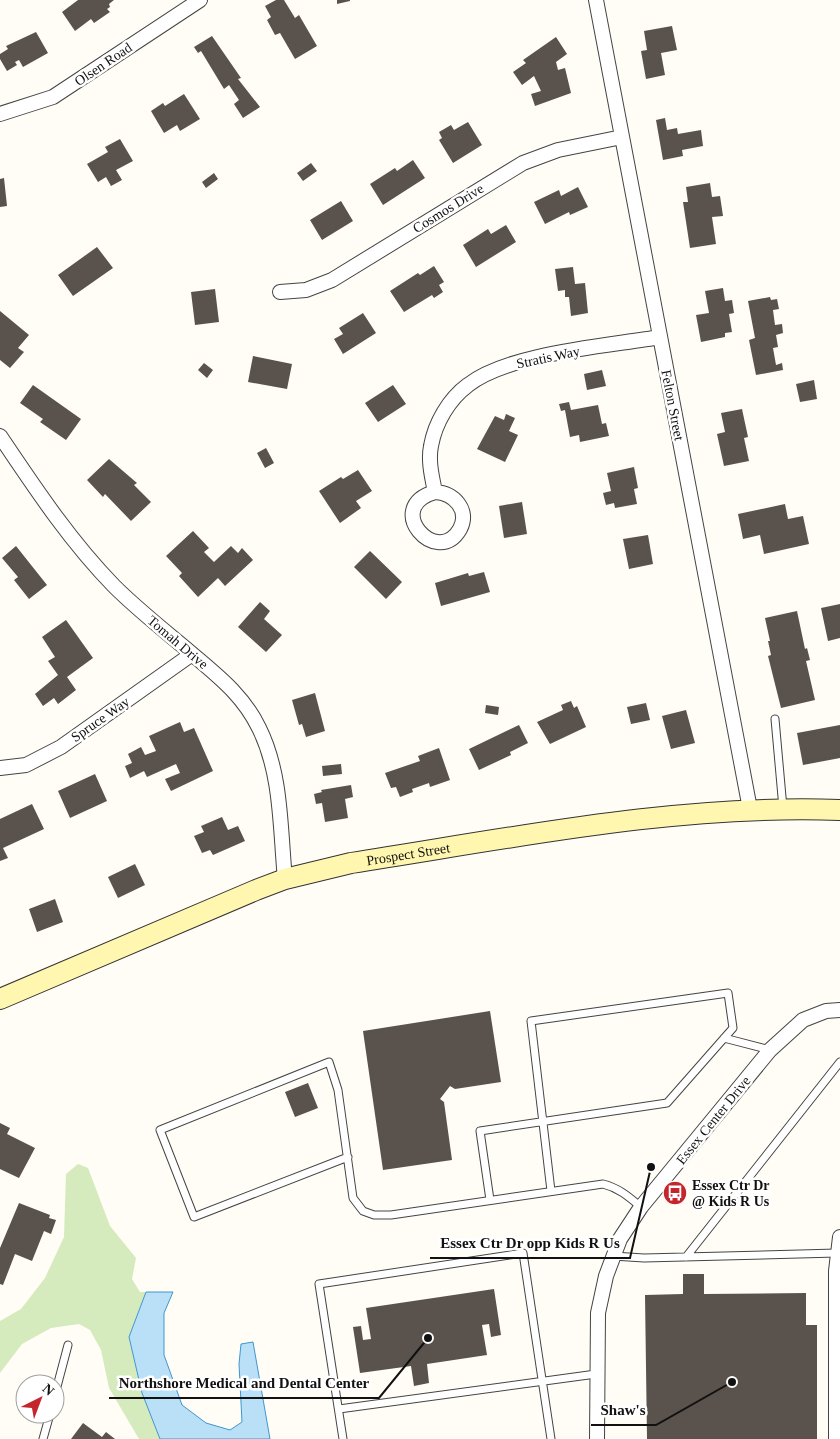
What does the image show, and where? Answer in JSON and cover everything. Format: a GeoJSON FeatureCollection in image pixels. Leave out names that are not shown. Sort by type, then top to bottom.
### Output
{"type":"FeatureCollection","features":[{"type":"Feature","properties":{"kind":"street","name":"Olsen Road"},"geometry":{"type":"LineString","coordinates":[[0,114],[53,97],[200,0]]}},
{"type":"Feature","properties":{"kind":"street","name":"Felton Street"},"geometry":{"type":"LineString","coordinates":[[596,0],[750,809]]}},
{"type":"Feature","properties":{"kind":"street","name":"Cosmos Drive"},"geometry":{"type":"LineString","coordinates":[[280,292],[306,290],[332,280],[523,163],[558,150],[622,137]]}},
{"type":"Feature","properties":{"kind":"street","name":"Stratis Way"},"geometry":{"type":"LineString","coordinates":[[435,492],[431,468],[431,447],[438,423],[449,403],[468,384],[496,370],[527,359],[660,337]]}},
{"type":"Feature","properties":{"kind":"street","name":"Tomah Drive"},"geometry":{"type":"LineString","coordinates":[[0,436],[60,522],[89,559],[122,592],[238,694],[260,730],[270,758],[277,788],[285,879]]}},
{"type":"Feature","properties":{"kind":"street","name":"Spruce Way"},"geometry":{"type":"LineString","coordinates":[[0,768],[26,765],[61,747],[192,654]]}},
{"type":"Feature","properties":{"kind":"street","name":"Prospect Street"},"geometry":{"type":"LineString","coordinates":[[0,999],[224,902],[285,879],[351,863],[561,830],[694,813],[783,808],[840,810]]}},
{"type":"Feature","properties":{"kind":"street","name":"Essex Center Drive"},"geometry":{"type":"LineString","coordinates":[[597,1439],[596,1374],[598,1313],[612,1256],[620,1239],[641,1207],[770,1050],[803,1020],[826,1011],[840,1010]]}},
{"type":"Feature","properties":{"kind":"street"},"geometry":{"type":"LineString","coordinates":[[836,1439],[837,1253],[840,1237]]}},
{"type":"Feature","properties":{"kind":"lane"},"geometry":{"type":"LineString","coordinates":[[775,719],[783,808]]}},
{"type":"Feature","properties":{"kind":"lane"},"geometry":{"type":"LineString","coordinates":[[490,1200],[480,1131],[542,1122],[667,1102],[733,1028],[728,993],[531,1021],[542,1122],[551,1191]]}},
{"type":"Feature","properties":{"kind":"lane"},"geometry":{"type":"LineString","coordinates":[[724,1038],[770,1050]]}},
{"type":"Feature","properties":{"kind":"lane"},"geometry":{"type":"LineString","coordinates":[[348,1157],[194,1217],[160,1130],[329,1062],[338,1090],[348,1157],[353,1198],[363,1211],[374,1215],[391,1216],[603,1184],[625,1193],[641,1207]]}},
{"type":"Feature","properties":{"kind":"lane"},"geometry":{"type":"LineString","coordinates":[[686,1256],[840,1062]]}},
{"type":"Feature","properties":{"kind":"lane"},"geometry":{"type":"LineString","coordinates":[[343,1439],[319,1284],[523,1253],[551,1439]]}},
{"type":"Feature","properties":{"kind":"lane"},"geometry":{"type":"LineString","coordinates":[[612,1256],[837,1253]]}},
{"type":"Feature","properties":{"kind":"lane"},"geometry":{"type":"LineString","coordinates":[[60,1374],[68,1346]]}},
{"type":"Feature","properties":{"kind":"lane"},"geometry":{"type":"LineString","coordinates":[[339,1409],[596,1374]]}},
{"type":"Feature","properties":{"kind":"lane"},"geometry":{"type":"LineString","coordinates":[[43,1439],[47,1424]]}},
{"type":"Feature","properties":{"kind":"green space"},"geometry":{"type":"Polygon","coordinates":[[[78,1164],[88,1168],[110,1226],[136,1258],[132,1279],[140,1292],[146,1292],[129,1338],[142,1393],[160,1439],[139,1439],[109,1388],[101,1350],[90,1330],[79,1324],[51,1328],[22,1344],[0,1373],[0,1321],[21,1309],[45,1278],[64,1237],[66,1174],[78,1164]]]}},
{"type":"Feature","properties":{"kind":"water"},"geometry":{"type":"Polygon","coordinates":[[[146,1292],[173,1292],[164,1313],[164,1355],[182,1405],[206,1423],[230,1430],[242,1422],[239,1364],[241,1344],[253,1342],[270,1439],[160,1439],[142,1393],[129,1337],[146,1292]]]}},
{"type":"Feature","properties":{"kind":"building"},"geometry":{"type":"Polygon","coordinates":[[[78,0],[114,0],[107,9],[110,12],[94,23],[91,19],[75,31],[62,12],[78,0]]]}},
{"type":"Feature","properties":{"kind":"building"},"geometry":{"type":"Polygon","coordinates":[[[276,0],[284,0],[295,18],[299,15],[317,46],[295,59],[280,33],[275,35],[267,20],[271,17],[265,6],[276,0]]]}},
{"type":"Feature","properties":{"kind":"building"},"geometry":{"type":"Polygon","coordinates":[[[337,0],[350,0],[350,1],[337,4],[337,0]]]}},
{"type":"Feature","properties":{"kind":"building"},"geometry":{"type":"Polygon","coordinates":[[[672,26],[677,50],[661,53],[665,75],[646,79],[641,51],[647,50],[644,31],[672,26]]]}},
{"type":"Feature","properties":{"kind":"building"},"geometry":{"type":"Polygon","coordinates":[[[36,32],[48,53],[23,67],[19,60],[15,62],[17,65],[7,71],[0,59],[0,54],[8,49],[6,46],[36,32]]]}},
{"type":"Feature","properties":{"kind":"building"},"geometry":{"type":"Polygon","coordinates":[[[212,36],[241,78],[238,79],[260,107],[243,118],[234,104],[239,100],[229,85],[224,89],[201,51],[198,53],[194,47],[212,36]]]}},
{"type":"Feature","properties":{"kind":"building"},"geometry":{"type":"Polygon","coordinates":[[[556,37],[567,54],[556,62],[558,70],[565,68],[571,93],[535,106],[531,94],[541,91],[534,76],[522,85],[513,72],[526,63],[523,60],[556,37]]]}},
{"type":"Feature","properties":{"kind":"building"},"geometry":{"type":"Polygon","coordinates":[[[184,94],[200,119],[180,131],[177,125],[164,133],[151,111],[163,103],[165,106],[184,94]]]}},
{"type":"Feature","properties":{"kind":"building"},"geometry":{"type":"Polygon","coordinates":[[[665,118],[667,130],[677,128],[678,134],[701,130],[703,146],[682,150],[683,156],[663,160],[656,120],[665,118]]]}},
{"type":"Feature","properties":{"kind":"building"},"geometry":{"type":"Polygon","coordinates":[[[468,122],[482,145],[453,163],[439,140],[442,138],[439,132],[451,125],[454,130],[468,122]]]}},
{"type":"Feature","properties":{"kind":"building"},"geometry":{"type":"Polygon","coordinates":[[[120,139],[133,161],[116,170],[122,180],[111,186],[106,177],[98,182],[87,164],[108,152],[105,147],[120,139]]]}},
{"type":"Feature","properties":{"kind":"building"},"geometry":{"type":"Polygon","coordinates":[[[413,160],[425,178],[383,205],[370,184],[395,168],[397,171],[413,160]]]}},
{"type":"Feature","properties":{"kind":"building"},"geometry":{"type":"Polygon","coordinates":[[[311,163],[317,171],[303,181],[297,173],[311,163]]]}},
{"type":"Feature","properties":{"kind":"building"},"geometry":{"type":"Polygon","coordinates":[[[214,173],[218,179],[206,188],[202,182],[214,173]]]}},
{"type":"Feature","properties":{"kind":"building"},"geometry":{"type":"Polygon","coordinates":[[[4,178],[7,206],[0,207],[0,179],[4,178]]]}},
{"type":"Feature","properties":{"kind":"building"},"geometry":{"type":"Polygon","coordinates":[[[710,183],[712,197],[720,196],[723,216],[712,217],[716,244],[690,248],[683,202],[688,202],[686,187],[710,183]]]}},
{"type":"Feature","properties":{"kind":"building"},"geometry":{"type":"Polygon","coordinates":[[[578,187],[588,207],[570,215],[569,212],[545,224],[534,202],[559,190],[561,196],[578,187]]]}},
{"type":"Feature","properties":{"kind":"building"},"geometry":{"type":"Polygon","coordinates":[[[341,201],[353,221],[322,240],[310,220],[341,201]]]}},
{"type":"Feature","properties":{"kind":"building"},"geometry":{"type":"Polygon","coordinates":[[[506,225],[516,242],[476,267],[463,245],[488,229],[491,234],[506,225]]]}},
{"type":"Feature","properties":{"kind":"building"},"geometry":{"type":"Polygon","coordinates":[[[97,247],[113,268],[73,296],[58,275],[97,247]]]}},
{"type":"Feature","properties":{"kind":"building"},"geometry":{"type":"Polygon","coordinates":[[[434,266],[444,282],[439,285],[443,292],[434,298],[432,295],[404,312],[390,291],[418,273],[420,275],[434,266]]]}},
{"type":"Feature","properties":{"kind":"building"},"geometry":{"type":"Polygon","coordinates":[[[573,267],[575,284],[585,283],[588,313],[571,316],[569,297],[565,297],[565,290],[558,291],[555,269],[573,267]]]}},
{"type":"Feature","properties":{"kind":"building"},"geometry":{"type":"Polygon","coordinates":[[[723,288],[725,301],[732,300],[734,313],[729,314],[732,332],[725,333],[725,337],[701,342],[696,315],[709,313],[705,291],[723,288]]]}},
{"type":"Feature","properties":{"kind":"building"},"geometry":{"type":"Polygon","coordinates":[[[215,289],[219,322],[195,325],[191,292],[215,289]]]}},
{"type":"Feature","properties":{"kind":"building"},"geometry":{"type":"Polygon","coordinates":[[[770,297],[771,300],[777,299],[779,309],[773,310],[775,325],[782,324],[783,333],[776,335],[778,347],[773,348],[776,365],[782,363],[783,370],[756,375],[749,340],[755,338],[748,301],[770,297]]]}},
{"type":"Feature","properties":{"kind":"building"},"geometry":{"type":"Polygon","coordinates":[[[0,311],[29,335],[18,348],[24,352],[10,368],[0,360],[0,311]]]}},
{"type":"Feature","properties":{"kind":"building"},"geometry":{"type":"Polygon","coordinates":[[[363,313],[376,333],[343,354],[334,339],[343,334],[339,328],[363,313]]]}},
{"type":"Feature","properties":{"kind":"building"},"geometry":{"type":"Polygon","coordinates":[[[253,356],[292,364],[287,389],[248,382],[253,356]]]}},
{"type":"Feature","properties":{"kind":"building"},"geometry":{"type":"Polygon","coordinates":[[[204,363],[213,370],[207,378],[198,370],[204,363]]]}},
{"type":"Feature","properties":{"kind":"building"},"geometry":{"type":"Polygon","coordinates":[[[602,370],[606,386],[587,390],[584,374],[602,370]]]}},
{"type":"Feature","properties":{"kind":"building"},"geometry":{"type":"Polygon","coordinates":[[[814,380],[817,399],[800,402],[796,384],[814,380]]]}},
{"type":"Feature","properties":{"kind":"building"},"geometry":{"type":"Polygon","coordinates":[[[33,385],[81,419],[66,440],[40,422],[43,419],[20,403],[33,385]]]}},
{"type":"Feature","properties":{"kind":"building"},"geometry":{"type":"Polygon","coordinates":[[[393,385],[406,404],[378,422],[365,403],[393,385]]]}},
{"type":"Feature","properties":{"kind":"building"},"geometry":{"type":"Polygon","coordinates":[[[569,402],[571,410],[598,405],[602,424],[606,423],[609,436],[580,442],[579,435],[570,437],[565,410],[561,411],[559,404],[569,402]]]}},
{"type":"Feature","properties":{"kind":"building"},"geometry":{"type":"Polygon","coordinates":[[[742,409],[748,437],[744,438],[749,461],[724,466],[717,434],[725,432],[721,413],[742,409]]]}},
{"type":"Feature","properties":{"kind":"building"},"geometry":{"type":"Polygon","coordinates":[[[506,414],[515,418],[509,431],[518,435],[505,462],[477,449],[495,416],[504,420],[506,414]]]}},
{"type":"Feature","properties":{"kind":"building"},"geometry":{"type":"Polygon","coordinates":[[[266,448],[274,463],[265,468],[257,453],[266,448]]]}},
{"type":"Feature","properties":{"kind":"building"},"geometry":{"type":"Polygon","coordinates":[[[109,459],[137,483],[134,485],[151,502],[131,521],[105,494],[103,497],[87,480],[109,459]]]}},
{"type":"Feature","properties":{"kind":"building"},"geometry":{"type":"Polygon","coordinates":[[[634,467],[638,488],[634,489],[637,504],[615,508],[614,503],[606,505],[603,493],[611,491],[607,473],[634,467]]]}},
{"type":"Feature","properties":{"kind":"building"},"geometry":{"type":"Polygon","coordinates":[[[358,470],[372,491],[356,501],[361,508],[340,523],[319,491],[341,477],[343,479],[358,470]]]}},
{"type":"Feature","properties":{"kind":"building"},"geometry":{"type":"Polygon","coordinates":[[[522,502],[527,534],[504,538],[499,506],[522,502]]]}},
{"type":"Feature","properties":{"kind":"building"},"geometry":{"type":"Polygon","coordinates":[[[785,504],[788,519],[803,516],[809,544],[764,554],[760,535],[743,539],[738,514],[785,504]]]}},
{"type":"Feature","properties":{"kind":"building"},"geometry":{"type":"Polygon","coordinates":[[[193,531],[209,548],[204,552],[214,562],[231,546],[238,553],[242,548],[253,560],[225,586],[218,578],[198,597],[179,576],[182,573],[166,556],[193,531]]]}},
{"type":"Feature","properties":{"kind":"building"},"geometry":{"type":"Polygon","coordinates":[[[648,535],[653,564],[629,569],[623,539],[648,535]]]}},
{"type":"Feature","properties":{"kind":"building"},"geometry":{"type":"Polygon","coordinates":[[[16,546],[47,585],[29,599],[14,580],[18,577],[2,558],[16,546]]]}},
{"type":"Feature","properties":{"kind":"building"},"geometry":{"type":"Polygon","coordinates":[[[370,551],[402,582],[386,599],[354,567],[370,551]]]}},
{"type":"Feature","properties":{"kind":"building"},"geometry":{"type":"Polygon","coordinates":[[[484,572],[490,592],[441,606],[435,583],[468,573],[469,576],[484,572]]]}},
{"type":"Feature","properties":{"kind":"building"},"geometry":{"type":"Polygon","coordinates":[[[260,602],[270,611],[264,619],[282,635],[266,652],[238,627],[260,602]]]}},
{"type":"Feature","properties":{"kind":"building"},"geometry":{"type":"Polygon","coordinates":[[[840,604],[840,638],[828,641],[821,608],[840,604]]]}},
{"type":"Feature","properties":{"kind":"building"},"geometry":{"type":"Polygon","coordinates":[[[797,611],[805,649],[807,648],[810,660],[806,661],[815,700],[781,708],[768,656],[771,655],[768,641],[770,641],[765,618],[797,611]]]}},
{"type":"Feature","properties":{"kind":"building"},"geometry":{"type":"Polygon","coordinates":[[[66,620],[93,658],[67,677],[76,690],[58,704],[54,698],[43,706],[35,694],[58,675],[48,661],[55,657],[42,637],[66,620]]]}},
{"type":"Feature","properties":{"kind":"building"},"geometry":{"type":"Polygon","coordinates":[[[315,693],[325,731],[306,737],[302,724],[299,725],[292,700],[315,693]]]}},
{"type":"Feature","properties":{"kind":"building"},"geometry":{"type":"Polygon","coordinates":[[[571,701],[574,708],[577,706],[586,727],[550,744],[537,722],[563,710],[561,705],[571,701]]]}},
{"type":"Feature","properties":{"kind":"building"},"geometry":{"type":"Polygon","coordinates":[[[646,703],[650,720],[631,724],[627,707],[646,703]]]}},
{"type":"Feature","properties":{"kind":"building"},"geometry":{"type":"Polygon","coordinates":[[[486,705],[499,707],[498,715],[485,713],[486,705]]]}},
{"type":"Feature","properties":{"kind":"building"},"geometry":{"type":"Polygon","coordinates":[[[686,710],[695,743],[671,749],[662,716],[686,710]]]}},
{"type":"Feature","properties":{"kind":"building"},"geometry":{"type":"Polygon","coordinates":[[[180,722],[184,732],[194,728],[213,771],[171,791],[165,779],[180,773],[176,764],[147,777],[144,771],[130,778],[125,766],[132,763],[128,754],[141,747],[145,755],[156,751],[149,736],[180,722]]]}},
{"type":"Feature","properties":{"kind":"building"},"geometry":{"type":"Polygon","coordinates":[[[519,725],[528,743],[510,752],[511,755],[479,770],[469,749],[519,725]]]}},
{"type":"Feature","properties":{"kind":"building"},"geometry":{"type":"Polygon","coordinates":[[[840,725],[840,758],[803,765],[797,733],[840,725]]]}},
{"type":"Feature","properties":{"kind":"building"},"geometry":{"type":"Polygon","coordinates":[[[439,748],[450,780],[430,787],[429,783],[412,789],[413,792],[400,797],[396,787],[391,788],[385,773],[420,761],[418,756],[439,748]]]}},
{"type":"Feature","properties":{"kind":"building"},"geometry":{"type":"Polygon","coordinates":[[[341,764],[342,774],[323,776],[322,766],[341,764]]]}},
{"type":"Feature","properties":{"kind":"building"},"geometry":{"type":"Polygon","coordinates":[[[95,774],[107,801],[70,818],[58,791],[95,774]]]}},
{"type":"Feature","properties":{"kind":"building"},"geometry":{"type":"Polygon","coordinates":[[[351,785],[353,797],[345,799],[348,818],[325,822],[322,803],[316,804],[314,794],[322,792],[321,790],[351,785]]]}},
{"type":"Feature","properties":{"kind":"building"},"geometry":{"type":"Polygon","coordinates":[[[32,804],[44,829],[3,848],[8,858],[0,861],[0,819],[32,804]]]}},
{"type":"Feature","properties":{"kind":"building"},"geometry":{"type":"Polygon","coordinates":[[[222,817],[228,830],[238,826],[245,841],[213,855],[210,850],[202,853],[194,836],[204,832],[201,826],[222,817]]]}},
{"type":"Feature","properties":{"kind":"building"},"geometry":{"type":"Polygon","coordinates":[[[135,864],[145,885],[118,898],[108,877],[135,864]]]}},
{"type":"Feature","properties":{"kind":"building"},"geometry":{"type":"Polygon","coordinates":[[[55,899],[63,922],[37,932],[29,909],[55,899]]]}},
{"type":"Feature","properties":{"kind":"building"},"geometry":{"type":"Polygon","coordinates":[[[490,1011],[501,1082],[455,1089],[450,1086],[440,1099],[444,1102],[452,1160],[383,1170],[363,1031],[490,1011]]]}},
{"type":"Feature","properties":{"kind":"building"},"geometry":{"type":"Polygon","coordinates":[[[308,1083],[318,1108],[295,1117],[285,1092],[308,1083]]]}},
{"type":"Feature","properties":{"kind":"building"},"geometry":{"type":"Polygon","coordinates":[[[0,1123],[10,1128],[7,1134],[35,1148],[19,1178],[0,1169],[0,1123]]]}},
{"type":"Feature","properties":{"kind":"building"},"geometry":{"type":"Polygon","coordinates":[[[19,1203],[50,1215],[49,1218],[56,1220],[51,1234],[44,1231],[32,1261],[15,1254],[3,1285],[0,1284],[0,1248],[19,1203]]]}},
{"type":"Feature","properties":{"kind":"building"},"geometry":{"type":"Polygon","coordinates":[[[683,1274],[704,1274],[704,1294],[806,1293],[806,1325],[817,1325],[817,1439],[647,1439],[645,1295],[683,1294],[683,1274]]]}},
{"type":"Feature","properties":{"kind":"building"},"geometry":{"type":"Polygon","coordinates":[[[494,1289],[501,1335],[491,1337],[489,1324],[482,1325],[487,1355],[427,1364],[429,1383],[414,1386],[411,1366],[360,1373],[353,1327],[361,1326],[363,1340],[371,1339],[366,1308],[494,1289]]]}},
{"type":"Feature","properties":{"kind":"building"},"geometry":{"type":"Polygon","coordinates":[[[83,1423],[102,1437],[106,1432],[115,1439],[71,1439],[83,1423]]]}},
{"type":"Feature","properties":{"kind":"place","name":"Essex Ctr Dr opp Kids R Us"},"geometry":{"type":"Point","coordinates":[651,1167]}},
{"type":"Feature","properties":{"kind":"place","name":"Essex Ctr Dr @ Kids R Us"},"geometry":{"type":"Point","coordinates":[675,1193]}},
{"type":"Feature","properties":{"kind":"place","name":"Northshore Medical and Dental Center"},"geometry":{"type":"Point","coordinates":[428,1338]}},
{"type":"Feature","properties":{"kind":"place","name":"Shaw's"},"geometry":{"type":"Point","coordinates":[732,1382]}}]}
